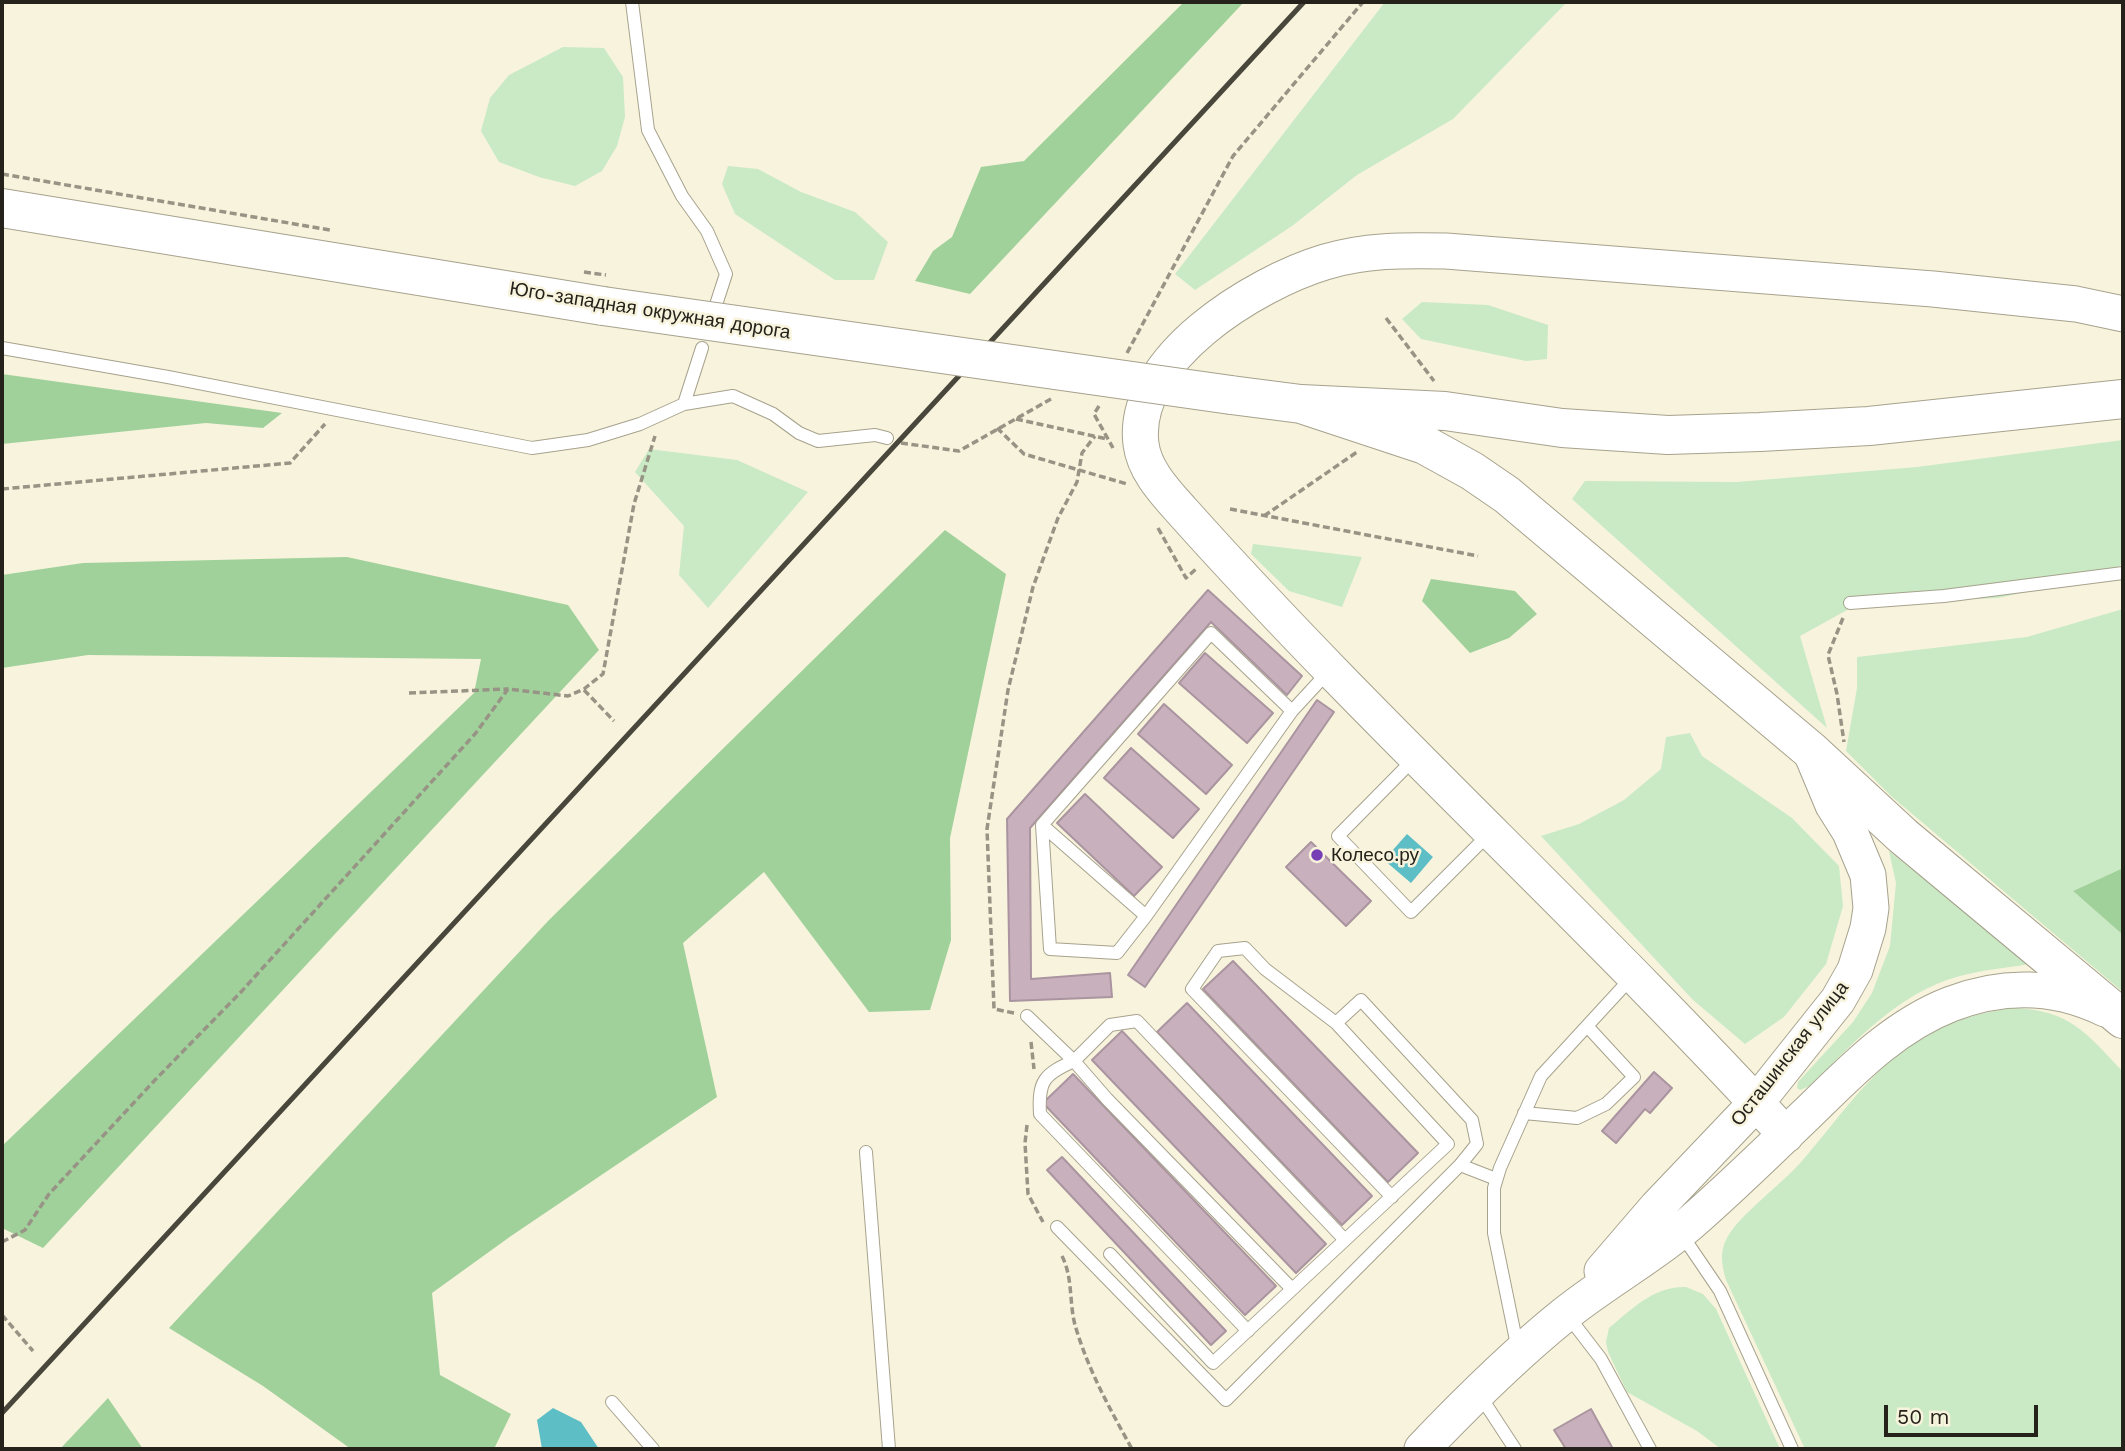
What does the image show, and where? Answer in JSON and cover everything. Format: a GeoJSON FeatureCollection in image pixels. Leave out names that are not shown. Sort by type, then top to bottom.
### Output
{"type":"FeatureCollection","features":[{"type":"Feature","properties":{"kind":"highway","name":"Юго-западная окружная дорога"},"geometry":{"type":"LineString","coordinates":[[2,208],[603,306],[1301,404]]}},
{"type":"Feature","properties":{"kind":"highway"},"geometry":{"type":"LineString","coordinates":[[1301,404],[1445,411],[1562,428],[1690,435],[1869,426],[2123,399]]}},
{"type":"Feature","properties":{"kind":"highway"},"geometry":{"type":"LineString","coordinates":[[1301,404],[1425,445],[1507,495],[1828,751],[1903,836],[2123,1020]]}},
{"type":"Feature","properties":{"kind":"street"},"geometry":{"type":"LineString","coordinates":[[1786,1135],[1634,975],[1330,669],[1161,488],[1141,447],[1140,427],[1149,395],[1167,366],[1211,321],[1261,289],[1297,271],[1327,261],[1366,253],[1446,251],[1933,289],[2076,304],[2123,314]]}},
{"type":"Feature","properties":{"kind":"street","name":"Осташинская улица"},"geometry":{"type":"LineString","coordinates":[[1669,1219],[1838,1000],[1855,970],[1871,908],[1868,875],[1850,832],[1833,805],[1828,751]]}},
{"type":"Feature","properties":{"kind":"street","name":"Осташинская улица"},"geometry":{"type":"LineString","coordinates":[[1422,1449],[1477,1391],[1669,1219],[1786,1135],[1885,1042],[1907,1026],[1952,1003],[1995,991],[2041,989],[2086,1000],[2123,1020]]}},
{"type":"Feature","properties":{"kind":"lane"},"geometry":{"type":"LineString","coordinates":[[632,2],[648,130],[682,197],[707,231],[726,274],[709,327]]}},
{"type":"Feature","properties":{"kind":"lane"},"geometry":{"type":"LineString","coordinates":[[2,348],[532,448],[588,440],[639,424],[684,404],[733,396],[773,414],[799,433],[818,441],[876,435],[887,438]]}},
{"type":"Feature","properties":{"kind":"lane"},"geometry":{"type":"LineString","coordinates":[[684,404],[702,348]]}},
{"type":"Feature","properties":{"kind":"lane"},"geometry":{"type":"LineString","coordinates":[[1850,603],[1944,596],[2123,573]]}},
{"type":"Feature","properties":{"kind":"lane"},"geometry":{"type":"LineString","coordinates":[[1292,711],[1211,633],[1042,825],[1050,949],[1117,953],[1292,711],[1330,669]]}},
{"type":"Feature","properties":{"kind":"lane"},"geometry":{"type":"LineString","coordinates":[[1416,756],[1338,836],[1411,912],[1492,832]]}},
{"type":"Feature","properties":{"kind":"lane"},"geometry":{"type":"LineString","coordinates":[[1042,825],[1146,916]]}},
{"type":"Feature","properties":{"kind":"lane"},"geometry":{"type":"LineString","coordinates":[[1111,1254],[1213,1363],[1392,1197],[1448,1144],[1336,1023],[1265,969],[1245,948],[1218,951],[1192,989],[1392,1197]]}},
{"type":"Feature","properties":{"kind":"lane"},"geometry":{"type":"LineString","coordinates":[[1518,1353],[1494,1233],[1492,1208],[1496,1179],[1541,1076],[1634,975]]}},
{"type":"Feature","properties":{"kind":"lane"},"geometry":{"type":"LineString","coordinates":[[1057,1227],[1226,1400],[1460,1166],[1477,1144],[1472,1120],[1361,1000],[1336,1023]]}},
{"type":"Feature","properties":{"kind":"lane"},"geometry":{"type":"LineString","coordinates":[[1027,1016],[1074,1061],[1107,1099],[1292,1289]]}},
{"type":"Feature","properties":{"kind":"lane"},"geometry":{"type":"LineString","coordinates":[[1248,1331],[1040,1114],[1039,1093],[1051,1071],[1074,1061],[1110,1025],[1137,1021],[1345,1240]]}},
{"type":"Feature","properties":{"kind":"lane"},"geometry":{"type":"LineString","coordinates":[[1524,1113],[1577,1118],[1606,1104],[1634,1077],[1587,1026]]}},
{"type":"Feature","properties":{"kind":"lane"},"geometry":{"type":"LineString","coordinates":[[866,1152],[889,1449]]}},
{"type":"Feature","properties":{"kind":"lane"},"geometry":{"type":"LineString","coordinates":[[1460,1166],[1496,1179]]}},
{"type":"Feature","properties":{"kind":"lane"},"geometry":{"type":"LineString","coordinates":[[1669,1219],[1720,1291],[1792,1449]]}},
{"type":"Feature","properties":{"kind":"lane"},"geometry":{"type":"LineString","coordinates":[[1566,1313],[1601,1359],[1650,1449]]}},
{"type":"Feature","properties":{"kind":"lane"},"geometry":{"type":"LineString","coordinates":[[1477,1391],[1515,1449]]}},
{"type":"Feature","properties":{"kind":"lane"},"geometry":{"type":"LineString","coordinates":[[612,1402],[653,1449]]}},
{"type":"Feature","properties":{"kind":"path"},"geometry":{"type":"LineString","coordinates":[[1123,362],[1233,156],[1363,2]]}},
{"type":"Feature","properties":{"kind":"path"},"geometry":{"type":"LineString","coordinates":[[2,174],[332,230]]}},
{"type":"Feature","properties":{"kind":"path"},"geometry":{"type":"LineString","coordinates":[[1386,318],[1441,391]]}},
{"type":"Feature","properties":{"kind":"path"},"geometry":{"type":"LineString","coordinates":[[909,445],[959,451],[1052,399]]}},
{"type":"Feature","properties":{"kind":"path"},"geometry":{"type":"LineString","coordinates":[[409,693],[508,689],[568,696],[584,689],[603,674],[634,504],[650,445],[663,418],[684,404]]}},
{"type":"Feature","properties":{"kind":"path"},"geometry":{"type":"LineString","coordinates":[[2,489],[290,463],[323,429],[332,409]]}},
{"type":"Feature","properties":{"kind":"path"},"geometry":{"type":"LineString","coordinates":[[1014,419],[1108,439]]}},
{"type":"Feature","properties":{"kind":"path"},"geometry":{"type":"LineString","coordinates":[[997,428],[1024,454],[1134,485]]}},
{"type":"Feature","properties":{"kind":"path"},"geometry":{"type":"LineString","coordinates":[[1264,516],[1363,448]]}},
{"type":"Feature","properties":{"kind":"path"},"geometry":{"type":"LineString","coordinates":[[1230,509],[1478,556]]}},
{"type":"Feature","properties":{"kind":"path"},"geometry":{"type":"LineString","coordinates":[[1828,751],[1837,694],[1828,655],[1850,603]]}},
{"type":"Feature","properties":{"kind":"path"},"geometry":{"type":"LineString","coordinates":[[2,1242],[24,1230],[49,1194],[240,993],[475,734],[508,689]]}},
{"type":"Feature","properties":{"kind":"path"},"geometry":{"type":"LineString","coordinates":[[584,689],[614,721]]}},
{"type":"Feature","properties":{"kind":"path"},"geometry":{"type":"LineString","coordinates":[[2,1315],[33,1351]]}},
{"type":"Feature","properties":{"kind":"green space"},"geometry":{"type":"Polygon","coordinates":[[[1184,2],[1244,2],[970,294],[915,281],[933,251],[952,237],[981,167],[1024,161],[1184,2]]]}},
{"type":"Feature","properties":{"kind":"green space"},"geometry":{"type":"Polygon","coordinates":[[[1385,2],[1567,2],[1453,119],[1357,175],[1292,226],[1195,290],[1175,274],[1385,2]]]}},
{"type":"Feature","properties":{"kind":"green space"},"geometry":{"type":"Polygon","coordinates":[[[563,47],[604,48],[623,77],[625,117],[617,146],[602,171],[575,186],[539,177],[499,162],[481,131],[490,98],[509,75],[563,47]]]}},
{"type":"Feature","properties":{"kind":"green space"},"geometry":{"type":"Polygon","coordinates":[[[728,166],[758,169],[801,192],[855,212],[888,242],[874,280],[835,280],[735,214],[722,184],[728,166]]]}},
{"type":"Feature","properties":{"kind":"green space"},"geometry":{"type":"Polygon","coordinates":[[[1422,302],[1488,305],[1548,325],[1547,359],[1526,361],[1421,339],[1402,319],[1422,302]]]}},
{"type":"Feature","properties":{"kind":"green space"},"geometry":{"type":"Polygon","coordinates":[[[2,374],[282,413],[263,428],[206,423],[2,444],[2,374]]]}},
{"type":"Feature","properties":{"kind":"green space"},"geometry":{"type":"Polygon","coordinates":[[[2123,440],[2123,563],[2109,574],[1998,598],[1858,604],[1800,636],[1827,728],[1572,499],[1585,481],[1737,482],[1917,467],[2123,440]]]}},
{"type":"Feature","properties":{"kind":"green space"},"geometry":{"type":"Polygon","coordinates":[[[649,449],[737,460],[808,492],[708,608],[679,575],[684,526],[635,472],[649,449]]]}},
{"type":"Feature","properties":{"kind":"green space"},"geometry":{"type":"Polygon","coordinates":[[[945,530],[1006,574],[950,838],[951,940],[930,1010],[869,1012],[764,872],[683,943],[717,1097],[511,1236],[432,1293],[440,1375],[511,1414],[494,1449],[351,1449],[263,1386],[169,1328],[549,920],[945,530]]]}},
{"type":"Feature","properties":{"kind":"green space"},"geometry":{"type":"Polygon","coordinates":[[[1253,544],[1362,557],[1342,607],[1289,591],[1251,554],[1253,544]]]}},
{"type":"Feature","properties":{"kind":"green space"},"geometry":{"type":"Polygon","coordinates":[[[347,557],[568,605],[599,650],[43,1248],[2,1228],[2,1146],[474,693],[481,659],[88,655],[2,668],[2,575],[83,563],[347,557]]]}},
{"type":"Feature","properties":{"kind":"green space"},"geometry":{"type":"Polygon","coordinates":[[[1431,579],[1515,591],[1537,614],[1509,638],[1470,653],[1422,601],[1431,579]]]}},
{"type":"Feature","properties":{"kind":"green space"},"geometry":{"type":"Polygon","coordinates":[[[2123,609],[2123,868],[2073,891],[2123,935],[2123,992],[1891,796],[1846,751],[1857,688],[1857,657],[2027,637],[2123,609]]]}},
{"type":"Feature","properties":{"kind":"green space"},"geometry":{"type":"Polygon","coordinates":[[[1690,733],[1702,756],[1792,818],[1839,866],[1843,906],[1826,964],[1784,1017],[1745,1044],[1693,1000],[1541,836],[1579,824],[1624,800],[1661,769],[1666,737],[1690,733]]]}},
{"type":"Feature","properties":{"kind":"green space"},"geometry":{"type":"Polygon","coordinates":[[[1889,851],[2029,964],[1960,976],[1916,994],[1878,1021],[1810,1086],[1800,1090],[1797,1088],[1798,1082],[1853,1022],[1872,993],[1890,946],[1896,883],[1889,851]]]}},
{"type":"Feature","properties":{"kind":"green space"},"geometry":{"type":"Polygon","coordinates":[[[2123,868],[2123,935],[2073,891],[2123,868]]]}},
{"type":"Feature","properties":{"kind":"green space"},"geometry":{"type":"Polygon","coordinates":[[[2015,1008],[2050,1014],[2076,1026],[2123,1072],[2123,1449],[1805,1449],[1726,1280],[1722,1259],[1724,1243],[1741,1220],[1793,1171],[1867,1083],[1898,1055],[1926,1035],[1950,1024],[1975,1015],[2015,1008]]]}},
{"type":"Feature","properties":{"kind":"green space"},"geometry":{"type":"Polygon","coordinates":[[[1686,1287],[1703,1294],[1716,1309],[1780,1449],[1721,1449],[1697,1431],[1627,1392],[1608,1352],[1606,1342],[1609,1328],[1635,1306],[1654,1295],[1664,1290],[1686,1287]]]}},
{"type":"Feature","properties":{"kind":"green space"},"geometry":{"type":"Polygon","coordinates":[[[108,1398],[143,1449],[60,1449],[108,1398]]]}},
{"type":"Feature","properties":{"kind":"water"},"geometry":{"type":"Polygon","coordinates":[[[1407,834],[1433,857],[1411,883],[1384,860],[1407,834]]]}},
{"type":"Feature","properties":{"kind":"water"},"geometry":{"type":"Polygon","coordinates":[[[553,1408],[581,1422],[599,1449],[542,1449],[537,1420],[553,1408]]]}},
{"type":"Feature","properties":{"kind":"building"},"geometry":{"type":"Polygon","coordinates":[[[1208,590],[1302,676],[1287,695],[1211,622],[1030,828],[1031,979],[1110,973],[1112,997],[1010,1001],[1007,819],[1208,590]]]}},
{"type":"Feature","properties":{"kind":"building"},"geometry":{"type":"Polygon","coordinates":[[[1205,653],[1273,713],[1247,743],[1179,683],[1205,653]]]}},
{"type":"Feature","properties":{"kind":"building"},"geometry":{"type":"Polygon","coordinates":[[[1317,700],[1334,712],[1145,987],[1128,975],[1317,700]]]}},
{"type":"Feature","properties":{"kind":"building"},"geometry":{"type":"Polygon","coordinates":[[[1164,704],[1232,765],[1206,794],[1138,734],[1164,704]]]}},
{"type":"Feature","properties":{"kind":"building"},"geometry":{"type":"Polygon","coordinates":[[[1131,748],[1199,809],[1173,838],[1104,778],[1131,748]]]}},
{"type":"Feature","properties":{"kind":"building"},"geometry":{"type":"Polygon","coordinates":[[[1085,794],[1162,867],[1134,896],[1057,823],[1085,794]]]}},
{"type":"Feature","properties":{"kind":"building"},"geometry":{"type":"Polygon","coordinates":[[[1311,842],[1371,901],[1346,926],[1286,867],[1311,842]]]}},
{"type":"Feature","properties":{"kind":"building"},"geometry":{"type":"Polygon","coordinates":[[[1233,961],[1418,1153],[1388,1182],[1203,989],[1233,961]]]}},
{"type":"Feature","properties":{"kind":"building"},"geometry":{"type":"Polygon","coordinates":[[[1187,1003],[1372,1196],[1342,1225],[1157,1032],[1187,1003]]]}},
{"type":"Feature","properties":{"kind":"building"},"geometry":{"type":"Polygon","coordinates":[[[1122,1031],[1326,1244],[1296,1273],[1092,1060],[1122,1031]]]}},
{"type":"Feature","properties":{"kind":"building"},"geometry":{"type":"Polygon","coordinates":[[[1654,1072],[1672,1088],[1650,1113],[1645,1109],[1616,1143],[1602,1131],[1654,1072]]]}},
{"type":"Feature","properties":{"kind":"building"},"geometry":{"type":"Polygon","coordinates":[[[1073,1074],[1276,1286],[1245,1315],[1043,1103],[1073,1074]]]}},
{"type":"Feature","properties":{"kind":"building"},"geometry":{"type":"Polygon","coordinates":[[[1062,1157],[1226,1331],[1211,1345],[1047,1170],[1062,1157]]]}},
{"type":"Feature","properties":{"kind":"building"},"geometry":{"type":"Polygon","coordinates":[[[1591,1409],[1613,1449],[1566,1449],[1554,1430],[1591,1409]]]}},
{"type":"Feature","properties":{"kind":"railway"},"geometry":{"type":"LineString","coordinates":[[2,1413],[1304,2]]}},
{"type":"Feature","properties":{"kind":"place","name":"Колесо.ру"},"geometry":{"type":"Point","coordinates":[1317,855]}}]}
